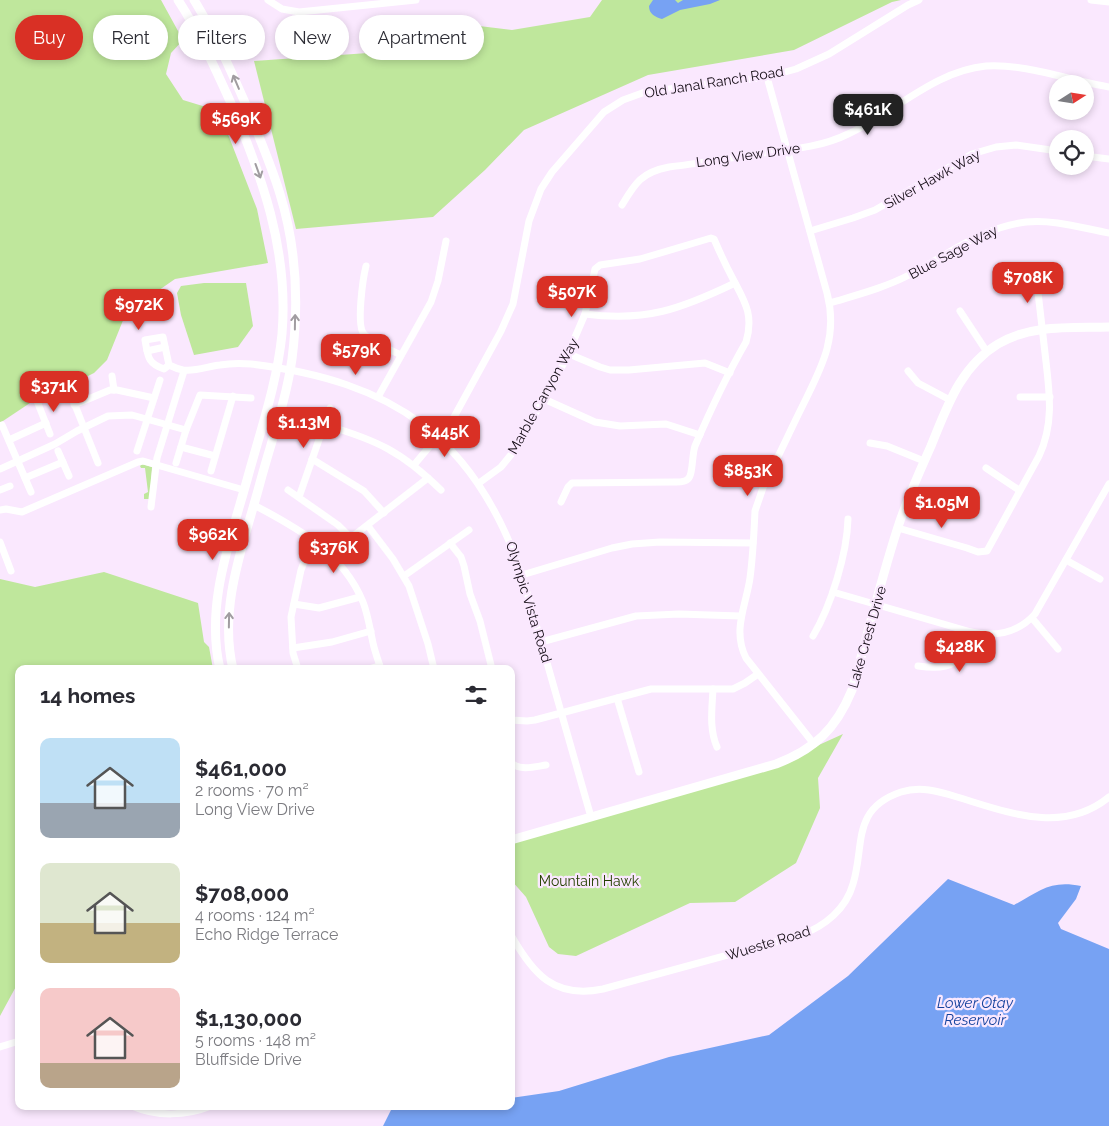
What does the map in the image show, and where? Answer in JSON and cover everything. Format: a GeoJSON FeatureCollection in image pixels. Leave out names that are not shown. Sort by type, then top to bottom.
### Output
{"type":"FeatureCollection","features":[{"type":"Feature","properties":{"kind":"main road"},"geometry":{"type":"LineString","coordinates":[[178,0],[194,24],[239,122],[273,216],[282,282],[282,332],[277,368],[219,582],[216,625],[220,665]]}},
{"type":"Feature","properties":{"kind":"main road"},"geometry":{"type":"LineString","coordinates":[[194,0],[224,54],[258,134],[280,193],[295,283],[295,332],[290,371],[232,586],[229,606],[232,665]]}},
{"type":"Feature","properties":{"kind":"main road","name":"Lake Crest Drive"},"geometry":{"type":"LineString","coordinates":[[515,839],[776,764],[796,755],[827,733],[848,702],[898,528],[950,400],[962,379],[987,352],[1020,334],[1042,329],[1109,327]]}},
{"type":"Feature","properties":{"kind":"street"},"geometry":{"type":"LineString","coordinates":[[268,0],[282,9],[299,12],[373,2],[416,0]]}},
{"type":"Feature","properties":{"kind":"street","name":"Old Janal Ranch Road"},"geometry":{"type":"LineString","coordinates":[[414,465],[454,417],[508,318],[516,290],[529,221],[541,189],[552,172],[594,122],[617,103],[644,92],[767,77],[796,69],[829,54],[919,0]]}},
{"type":"Feature","properties":{"kind":"street"},"geometry":{"type":"LineString","coordinates":[[1091,0],[1109,2]]}},
{"type":"Feature","properties":{"kind":"street","name":"Long View Drive"},"geometry":{"type":"LineString","coordinates":[[622,205],[637,182],[652,171],[787,150],[829,141],[848,134],[945,78],[973,68],[1009,66],[1109,87]]}},
{"type":"Feature","properties":{"kind":"street"},"geometry":{"type":"LineString","coordinates":[[767,77],[830,303],[831,325],[825,359],[762,490],[755,511],[749,581],[740,616],[739,634],[746,658],[814,744]]}},
{"type":"Feature","properties":{"kind":"street","name":"Silver Hawk Way"},"geometry":{"type":"LineString","coordinates":[[810,231],[875,210],[982,150],[1016,145],[1049,149]]}},
{"type":"Feature","properties":{"kind":"street"},"geometry":{"type":"LineString","coordinates":[[1094,157],[1109,159]]}},
{"type":"Feature","properties":{"kind":"street","name":"Blue Sage Way"},"geometry":{"type":"LineString","coordinates":[[830,303],[895,282],[976,237],[1004,226],[1028,222],[1046,222],[1109,232]]}},
{"type":"Feature","properties":{"kind":"street","name":"Marble Canyon Way"},"geometry":{"type":"LineString","coordinates":[[479,483],[501,467],[514,451],[569,354],[585,314],[594,271],[600,265],[659,255],[711,238],[714,239],[735,284]]}},
{"type":"Feature","properties":{"kind":"street"},"geometry":{"type":"LineString","coordinates":[[378,397],[436,292],[446,241]]}},
{"type":"Feature","properties":{"kind":"street"},"geometry":{"type":"LineString","coordinates":[[366,266],[361,294],[362,333],[401,355]]}},
{"type":"Feature","properties":{"kind":"street"},"geometry":{"type":"LineString","coordinates":[[898,528],[978,552],[987,551],[1044,444],[1049,425],[1050,397],[1036,276]]}},
{"type":"Feature","properties":{"kind":"street"},"geometry":{"type":"LineString","coordinates":[[561,502],[572,483],[685,481],[689,479],[691,475],[692,454],[700,434],[746,342],[749,330],[747,308],[735,284],[703,299],[668,311],[622,316],[585,314]]}},
{"type":"Feature","properties":{"kind":"street"},"geometry":{"type":"LineString","coordinates":[[960,311],[987,352]]}},
{"type":"Feature","properties":{"kind":"street"},"geometry":{"type":"LineString","coordinates":[[162,337],[169,365],[164,369],[156,366],[149,360],[145,340],[162,337]]}},
{"type":"Feature","properties":{"kind":"street"},"geometry":{"type":"LineString","coordinates":[[147,351],[165,347]]}},
{"type":"Feature","properties":{"kind":"street"},"geometry":{"type":"LineString","coordinates":[[569,354],[610,370],[705,363],[730,373]]}},
{"type":"Feature","properties":{"kind":"street","name":"Olympic Vista Road"},"geometry":{"type":"LineString","coordinates":[[184,370],[237,363],[277,368],[334,381],[378,397],[413,418],[438,436],[466,466],[479,483],[505,528],[522,575],[591,816]]}},
{"type":"Feature","properties":{"kind":"street"},"geometry":{"type":"LineString","coordinates":[[151,507],[157,458],[184,370],[169,365]]}},
{"type":"Feature","properties":{"kind":"street"},"geometry":{"type":"LineString","coordinates":[[908,372],[918,383],[950,400]]}},
{"type":"Feature","properties":{"kind":"street"},"geometry":{"type":"LineString","coordinates":[[112,376],[114,390]]}},
{"type":"Feature","properties":{"kind":"street"},"geometry":{"type":"LineString","coordinates":[[137,451],[160,380]]}},
{"type":"Feature","properties":{"kind":"street"},"geometry":{"type":"LineString","coordinates":[[67,385],[98,463]]}},
{"type":"Feature","properties":{"kind":"street"},"geometry":{"type":"LineString","coordinates":[[74,404],[114,390],[154,398]]}},
{"type":"Feature","properties":{"kind":"street"},"geometry":{"type":"LineString","coordinates":[[176,463],[186,430],[200,395],[251,398]]}},
{"type":"Feature","properties":{"kind":"street"},"geometry":{"type":"LineString","coordinates":[[211,471],[233,396]]}},
{"type":"Feature","properties":{"kind":"street"},"geometry":{"type":"LineString","coordinates":[[1020,397],[1050,397]]}},
{"type":"Feature","properties":{"kind":"street"},"geometry":{"type":"LineString","coordinates":[[544,399],[594,422],[620,426],[666,424],[700,434]]}},
{"type":"Feature","properties":{"kind":"street"},"geometry":{"type":"LineString","coordinates":[[37,401],[50,434]]}},
{"type":"Feature","properties":{"kind":"street"},"geometry":{"type":"LineString","coordinates":[[299,497],[330,408]]}},
{"type":"Feature","properties":{"kind":"street"},"geometry":{"type":"LineString","coordinates":[[0,469],[17,459],[55,444],[108,416],[132,414],[186,430]]}},
{"type":"Feature","properties":{"kind":"street"},"geometry":{"type":"LineString","coordinates":[[9,440],[46,422]]}},
{"type":"Feature","properties":{"kind":"street"},"geometry":{"type":"LineString","coordinates":[[2,425],[31,492]]}},
{"type":"Feature","properties":{"kind":"street"},"geometry":{"type":"LineString","coordinates":[[325,425],[373,440],[394,451],[414,465],[441,490]]}},
{"type":"Feature","properties":{"kind":"street"},"geometry":{"type":"LineString","coordinates":[[870,443],[887,446],[924,461]]}},
{"type":"Feature","properties":{"kind":"street"},"geometry":{"type":"LineString","coordinates":[[181,447],[214,456]]}},
{"type":"Feature","properties":{"kind":"street"},"geometry":{"type":"LineString","coordinates":[[58,451],[69,476]]}},
{"type":"Feature","properties":{"kind":"street"},"geometry":{"type":"LineString","coordinates":[[312,459],[364,491],[384,513]]}},
{"type":"Feature","properties":{"kind":"street"},"geometry":{"type":"LineString","coordinates":[[0,510],[6,508],[22,512],[143,461],[244,490]]}},
{"type":"Feature","properties":{"kind":"street"},"geometry":{"type":"LineString","coordinates":[[26,478],[63,462]]}},
{"type":"Feature","properties":{"kind":"street"},"geometry":{"type":"LineString","coordinates":[[986,468],[1018,490]]}},
{"type":"Feature","properties":{"kind":"street"},"geometry":{"type":"LineString","coordinates":[[338,547],[368,526],[428,478]]}},
{"type":"Feature","properties":{"kind":"street"},"geometry":{"type":"LineString","coordinates":[[832,592],[971,632],[1002,634],[1015,629],[1032,618],[1041,605],[1066,560],[1105,499],[1109,484]]}},
{"type":"Feature","properties":{"kind":"street"},"geometry":{"type":"LineString","coordinates":[[0,490],[10,486]]}},
{"type":"Feature","properties":{"kind":"street"},"geometry":{"type":"LineString","coordinates":[[288,490],[338,525],[351,538]]}},
{"type":"Feature","properties":{"kind":"street"},"geometry":{"type":"LineString","coordinates":[[254,505],[302,532],[341,566],[352,579],[371,631],[380,665]]}},
{"type":"Feature","properties":{"kind":"street"},"geometry":{"type":"LineString","coordinates":[[813,636],[820,624],[832,592],[847,541],[848,519]]}},
{"type":"Feature","properties":{"kind":"street"},"geometry":{"type":"LineString","coordinates":[[368,526],[404,576],[409,586],[433,665]]}},
{"type":"Feature","properties":{"kind":"street"},"geometry":{"type":"LineString","coordinates":[[404,576],[469,530]]}},
{"type":"Feature","properties":{"kind":"street"},"geometry":{"type":"LineString","coordinates":[[0,542],[2,557],[11,572]]}},
{"type":"Feature","properties":{"kind":"street"},"geometry":{"type":"LineString","coordinates":[[297,665],[292,648],[291,617],[302,570],[308,552],[315,542]]}},
{"type":"Feature","properties":{"kind":"street"},"geometry":{"type":"LineString","coordinates":[[450,543],[461,557],[491,665]]}},
{"type":"Feature","properties":{"kind":"street"},"geometry":{"type":"LineString","coordinates":[[522,575],[612,548],[642,543],[753,543]]}},
{"type":"Feature","properties":{"kind":"street"},"geometry":{"type":"LineString","coordinates":[[1066,560],[1100,579]]}},
{"type":"Feature","properties":{"kind":"street"},"geometry":{"type":"LineString","coordinates":[[294,604],[319,608],[360,597]]}},
{"type":"Feature","properties":{"kind":"street"},"geometry":{"type":"LineString","coordinates":[[541,642],[614,620],[636,616],[679,614],[740,616]]}},
{"type":"Feature","properties":{"kind":"street"},"geometry":{"type":"LineString","coordinates":[[1032,618],[1058,649]]}},
{"type":"Feature","properties":{"kind":"street"},"geometry":{"type":"LineString","coordinates":[[292,648],[332,642],[371,631]]}},
{"type":"Feature","properties":{"kind":"street"},"geometry":{"type":"LineString","coordinates":[[918,666],[937,668],[952,665],[962,657],[971,632]]}},
{"type":"Feature","properties":{"kind":"street"},"geometry":{"type":"LineString","coordinates":[[515,720],[527,721],[562,713],[651,689],[733,689],[745,684],[758,674]]}},
{"type":"Feature","properties":{"kind":"street"},"geometry":{"type":"LineString","coordinates":[[713,690],[712,727],[717,747]]}},
{"type":"Feature","properties":{"kind":"street"},"geometry":{"type":"LineString","coordinates":[[617,698],[639,772]]}},
{"type":"Feature","properties":{"kind":"street"},"geometry":{"type":"LineString","coordinates":[[515,765],[523,768],[546,765]]}},
{"type":"Feature","properties":{"kind":"street","name":"Wueste Road"},"geometry":{"type":"LineString","coordinates":[[515,942],[528,964],[546,980],[560,987],[575,991],[604,989],[801,935],[820,927],[839,910],[853,885],[860,838],[866,819],[877,806],[898,793],[916,789],[936,791],[1015,814],[1037,818],[1078,814],[1087,811],[1109,797]]}},
{"type":"Feature","properties":{"kind":"street"},"geometry":{"type":"LineString","coordinates":[[0,1047],[15,1042]]}},
{"type":"Feature","properties":{"kind":"street"},"geometry":{"type":"LineString","coordinates":[[140,1110],[171,1115],[202,1110]]}},
{"type":"Feature","properties":{"kind":"green space"},"geometry":{"type":"Polygon","coordinates":[[[0,0],[161,0],[178,31],[178,45],[171,53],[166,74],[183,100],[219,111],[257,209],[268,263],[175,279],[126,313],[107,360],[94,373],[78,381],[57,386],[0,423],[0,0]]]}},
{"type":"Feature","properties":{"kind":"green space"},"geometry":{"type":"Polygon","coordinates":[[[602,0],[901,0],[892,2],[794,50],[648,75],[524,130],[485,170],[433,217],[296,229],[254,61],[349,60],[349,54],[359,54],[359,60],[484,60],[484,27],[512,30],[590,17],[602,0]]]}},
{"type":"Feature","properties":{"kind":"green space"},"geometry":{"type":"Polygon","coordinates":[[[204,283],[246,283],[253,326],[238,347],[194,355],[181,315],[177,293],[181,286],[204,283]]]}},
{"type":"Feature","properties":{"kind":"green space"},"geometry":{"type":"Polygon","coordinates":[[[142,464],[152,467],[150,499],[144,499],[144,494],[148,492],[145,468],[140,466],[142,464]]]}},
{"type":"Feature","properties":{"kind":"green space"},"geometry":{"type":"Polygon","coordinates":[[[104,572],[198,603],[204,642],[209,647],[212,665],[15,665],[15,988],[0,1016],[0,579],[35,587],[104,572]]]}},
{"type":"Feature","properties":{"kind":"green space","name":"Mountain Hawk"},"geometry":{"type":"Polygon","coordinates":[[[843,734],[818,778],[820,808],[796,863],[735,902],[690,903],[576,956],[558,954],[549,947],[526,897],[515,885],[515,838],[788,759],[843,734]]]}},
{"type":"Feature","properties":{"kind":"water"},"geometry":{"type":"Polygon","coordinates":[[[653,0],[675,0],[678,3],[683,0],[720,0],[680,10],[662,19],[650,11],[649,6],[653,0]]]}},
{"type":"Feature","properties":{"kind":"water","name":"Lower Otay Reservoir"},"geometry":{"type":"Polygon","coordinates":[[[948,879],[1014,905],[1038,891],[1053,886],[1061,884],[1081,886],[1076,899],[1058,923],[1061,929],[1109,949],[1109,1126],[383,1126],[391,1110],[515,1110],[515,1097],[559,1091],[669,1057],[769,1035],[848,976],[948,879]]]}}]}
